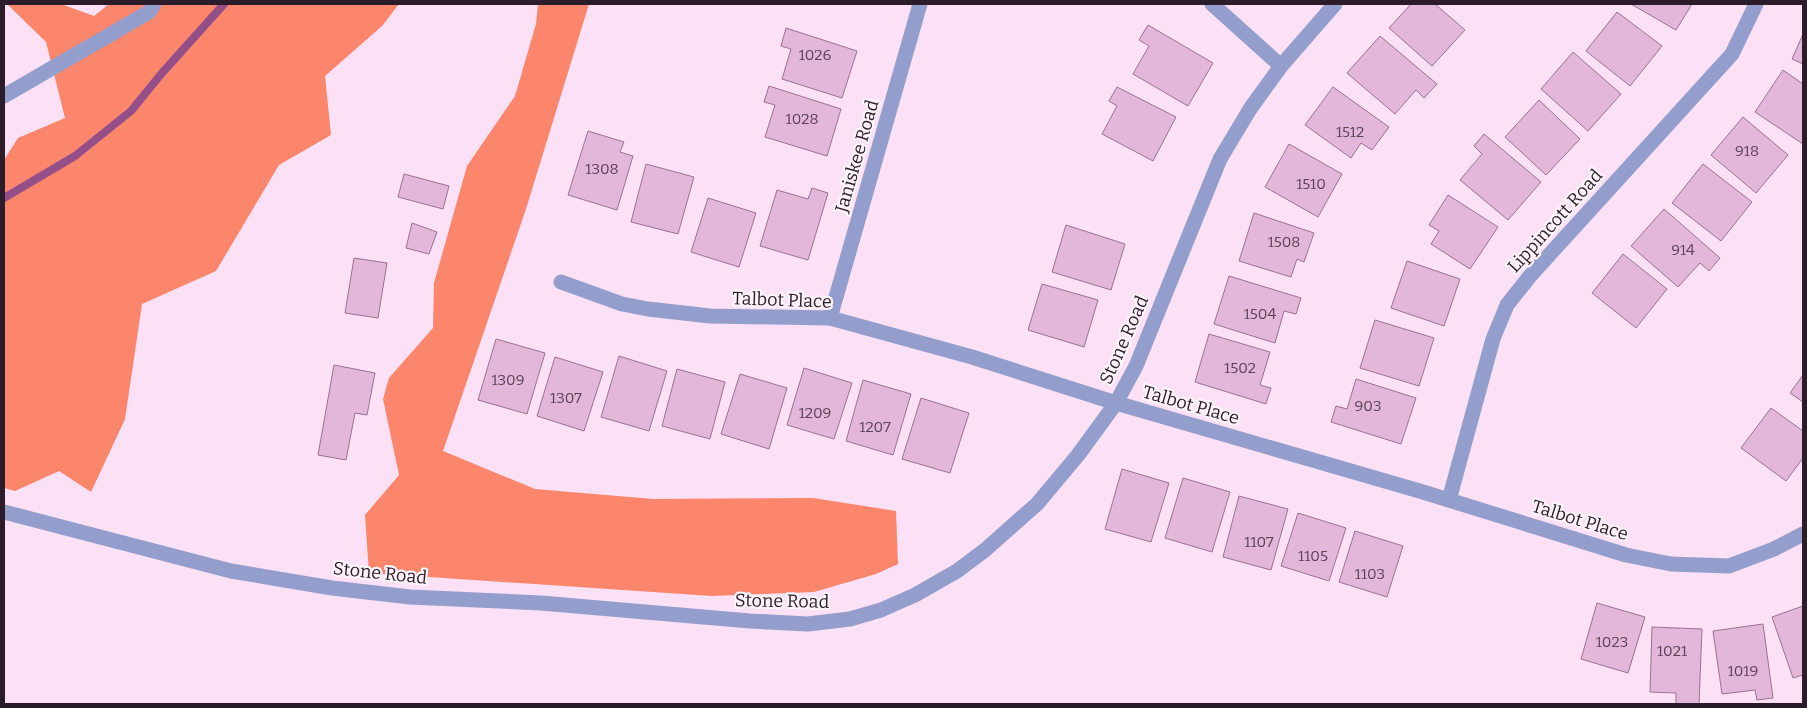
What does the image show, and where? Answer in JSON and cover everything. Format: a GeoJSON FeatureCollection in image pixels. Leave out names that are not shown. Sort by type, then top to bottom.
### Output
{"type":"FeatureCollection","features":[{"type":"Feature","properties":{"kind":"street"},"geometry":{"type":"LineString","coordinates":[[4,96],[148,12],[154,4]]}},
{"type":"Feature","properties":{"kind":"street","name":"Janiskee Road"},"geometry":{"type":"LineString","coordinates":[[830,318],[920,4]]}},
{"type":"Feature","properties":{"kind":"street"},"geometry":{"type":"LineString","coordinates":[[1212,4],[1281,66]]}},
{"type":"Feature","properties":{"kind":"street","name":"Stone Road"},"geometry":{"type":"LineString","coordinates":[[4,512],[231,571],[332,588],[410,597],[540,603],[750,621],[808,624],[850,619],[881,610],[915,595],[958,571],[985,550],[1037,504],[1078,455],[1116,403],[1136,366],[1220,159],[1250,109],[1281,66],[1335,4]]}},
{"type":"Feature","properties":{"kind":"street","name":"Lippincott Road"},"geometry":{"type":"LineString","coordinates":[[1449,500],[1493,339],[1507,305],[1530,276],[1732,54],[1756,4]]}},
{"type":"Feature","properties":{"kind":"street","name":"Talbot Place"},"geometry":{"type":"LineString","coordinates":[[561,282],[622,304],[648,309],[710,316],[830,318],[972,357],[1116,403],[1449,500],[1626,555],[1671,564],[1729,566],[1774,549],[1803,534]]}},
{"type":"Feature","properties":{"kind":"shaded area"},"geometry":{"type":"Polygon","coordinates":[[[7,4],[61,4],[94,16],[109,4],[399,4],[382,26],[325,76],[331,135],[279,165],[216,271],[142,304],[125,419],[91,492],[59,471],[15,491],[4,488],[4,160],[18,138],[65,118],[46,42],[7,4]]]}},
{"type":"Feature","properties":{"kind":"shaded area"},"geometry":{"type":"Polygon","coordinates":[[[538,4],[589,4],[526,209],[443,451],[535,489],[653,499],[813,498],[896,511],[898,564],[876,574],[814,592],[712,596],[369,573],[365,515],[399,475],[383,399],[389,378],[433,328],[434,283],[467,166],[515,96],[536,24],[538,4]]]}},
{"type":"Feature","properties":{"kind":"building"},"geometry":{"type":"Polygon","coordinates":[[[1411,4],[1435,4],[1465,30],[1432,66],[1389,28],[1411,4]]]}},
{"type":"Feature","properties":{"kind":"building"},"geometry":{"type":"Polygon","coordinates":[[[1631,4],[1692,4],[1676,30],[1631,4]]]}},
{"type":"Feature","properties":{"kind":"building"},"geometry":{"type":"Polygon","coordinates":[[[1617,12],[1662,46],[1630,86],[1586,51],[1617,12]]]}},
{"type":"Feature","properties":{"kind":"building"},"geometry":{"type":"Polygon","coordinates":[[[1148,25],[1213,63],[1188,106],[1133,74],[1149,46],[1139,40],[1148,25]]]}},
{"type":"Feature","properties":{"kind":"building"},"geometry":{"type":"Polygon","coordinates":[[[786,28],[857,51],[842,98],[782,79],[791,49],[781,46],[786,28]]]}},
{"type":"Feature","properties":{"kind":"building"},"geometry":{"type":"Polygon","coordinates":[[[1803,34],[1803,64],[1792,59],[1803,34]]]}},
{"type":"Feature","properties":{"kind":"building"},"geometry":{"type":"Polygon","coordinates":[[[1380,36],[1437,84],[1424,98],[1416,90],[1395,114],[1347,73],[1380,36]]]}},
{"type":"Feature","properties":{"kind":"building"},"geometry":{"type":"Polygon","coordinates":[[[1573,52],[1621,94],[1588,131],[1541,89],[1573,52]]]}},
{"type":"Feature","properties":{"kind":"building"},"geometry":{"type":"Polygon","coordinates":[[[1783,70],[1803,84],[1803,144],[1755,112],[1783,70]]]}},
{"type":"Feature","properties":{"kind":"building"},"geometry":{"type":"Polygon","coordinates":[[[769,86],[841,109],[827,156],[765,137],[775,105],[764,102],[769,86]]]}},
{"type":"Feature","properties":{"kind":"building"},"geometry":{"type":"Polygon","coordinates":[[[1117,87],[1176,117],[1153,161],[1102,134],[1117,106],[1109,101],[1117,87]]]}},
{"type":"Feature","properties":{"kind":"building"},"geometry":{"type":"Polygon","coordinates":[[[1333,87],[1389,127],[1372,150],[1361,143],[1351,158],[1305,125],[1333,87]]]}},
{"type":"Feature","properties":{"kind":"building"},"geometry":{"type":"Polygon","coordinates":[[[1539,100],[1580,139],[1546,175],[1505,137],[1539,100]]]}},
{"type":"Feature","properties":{"kind":"building"},"geometry":{"type":"Polygon","coordinates":[[[1743,117],[1788,155],[1756,193],[1711,155],[1743,117]]]}},
{"type":"Feature","properties":{"kind":"building"},"geometry":{"type":"Polygon","coordinates":[[[588,131],[624,142],[620,152],[633,156],[617,210],[568,195],[588,131]]]}},
{"type":"Feature","properties":{"kind":"building"},"geometry":{"type":"Polygon","coordinates":[[[1484,134],[1541,182],[1508,220],[1460,180],[1482,154],[1474,146],[1484,134]]]}},
{"type":"Feature","properties":{"kind":"building"},"geometry":{"type":"Polygon","coordinates":[[[1289,144],[1342,174],[1318,217],[1265,187],[1289,144]]]}},
{"type":"Feature","properties":{"kind":"building"},"geometry":{"type":"Polygon","coordinates":[[[646,164],[694,177],[678,234],[631,222],[646,164]]]}},
{"type":"Feature","properties":{"kind":"building"},"geometry":{"type":"Polygon","coordinates":[[[1703,164],[1752,202],[1721,241],[1672,203],[1703,164]]]}},
{"type":"Feature","properties":{"kind":"building"},"geometry":{"type":"Polygon","coordinates":[[[404,174],[449,186],[443,209],[398,197],[404,174]]]}},
{"type":"Feature","properties":{"kind":"building"},"geometry":{"type":"Polygon","coordinates":[[[812,188],[828,193],[808,260],[760,246],[777,190],[808,199],[812,188]]]}},
{"type":"Feature","properties":{"kind":"building"},"geometry":{"type":"Polygon","coordinates":[[[1448,195],[1498,227],[1470,269],[1431,244],[1439,231],[1429,225],[1448,195]]]}},
{"type":"Feature","properties":{"kind":"building"},"geometry":{"type":"Polygon","coordinates":[[[708,198],[756,213],[739,267],[691,252],[708,198]]]}},
{"type":"Feature","properties":{"kind":"building"},"geometry":{"type":"Polygon","coordinates":[[[1664,209],[1720,258],[1709,271],[1700,263],[1678,287],[1631,246],[1664,209]]]}},
{"type":"Feature","properties":{"kind":"building"},"geometry":{"type":"Polygon","coordinates":[[[1254,213],[1314,233],[1304,262],[1297,259],[1291,277],[1239,261],[1254,213]]]}},
{"type":"Feature","properties":{"kind":"building"},"geometry":{"type":"Polygon","coordinates":[[[412,223],[437,232],[429,254],[406,248],[412,223]]]}},
{"type":"Feature","properties":{"kind":"building"},"geometry":{"type":"Polygon","coordinates":[[[1066,225],[1125,244],[1111,290],[1052,272],[1066,225]]]}},
{"type":"Feature","properties":{"kind":"building"},"geometry":{"type":"Polygon","coordinates":[[[1623,254],[1667,289],[1636,328],[1592,293],[1623,254]]]}},
{"type":"Feature","properties":{"kind":"building"},"geometry":{"type":"Polygon","coordinates":[[[354,258],[387,263],[378,318],[345,313],[354,258]]]}},
{"type":"Feature","properties":{"kind":"building"},"geometry":{"type":"Polygon","coordinates":[[[1407,261],[1460,279],[1444,326],[1391,308],[1407,261]]]}},
{"type":"Feature","properties":{"kind":"building"},"geometry":{"type":"Polygon","coordinates":[[[1229,276],[1301,298],[1296,314],[1284,311],[1275,343],[1214,324],[1229,276]]]}},
{"type":"Feature","properties":{"kind":"building"},"geometry":{"type":"Polygon","coordinates":[[[1042,284],[1098,300],[1084,347],[1028,330],[1042,284]]]}},
{"type":"Feature","properties":{"kind":"building"},"geometry":{"type":"Polygon","coordinates":[[[1375,320],[1434,338],[1419,386],[1360,368],[1375,320]]]}},
{"type":"Feature","properties":{"kind":"building"},"geometry":{"type":"Polygon","coordinates":[[[1209,334],[1270,352],[1260,385],[1271,388],[1266,404],[1195,382],[1209,334]]]}},
{"type":"Feature","properties":{"kind":"building"},"geometry":{"type":"Polygon","coordinates":[[[496,339],[545,353],[527,414],[478,400],[496,339]]]}},
{"type":"Feature","properties":{"kind":"building"},"geometry":{"type":"Polygon","coordinates":[[[619,356],[667,371],[649,431],[601,417],[619,356]]]}},
{"type":"Feature","properties":{"kind":"building"},"geometry":{"type":"Polygon","coordinates":[[[555,357],[603,372],[584,431],[537,416],[555,357]]]}},
{"type":"Feature","properties":{"kind":"building"},"geometry":{"type":"Polygon","coordinates":[[[334,365],[375,373],[367,415],[355,413],[346,460],[318,455],[334,365]]]}},
{"type":"Feature","properties":{"kind":"building"},"geometry":{"type":"Polygon","coordinates":[[[804,368],[852,383],[834,439],[787,425],[804,368]]]}},
{"type":"Feature","properties":{"kind":"building"},"geometry":{"type":"Polygon","coordinates":[[[677,369],[725,382],[710,439],[662,426],[677,369]]]}},
{"type":"Feature","properties":{"kind":"building"},"geometry":{"type":"Polygon","coordinates":[[[740,374],[787,388],[769,449],[721,434],[740,374]]]}},
{"type":"Feature","properties":{"kind":"building"},"geometry":{"type":"Polygon","coordinates":[[[1803,375],[1803,402],[1790,393],[1803,375]]]}},
{"type":"Feature","properties":{"kind":"building"},"geometry":{"type":"Polygon","coordinates":[[[1356,379],[1416,398],[1401,444],[1331,422],[1336,406],[1347,409],[1356,379]]]}},
{"type":"Feature","properties":{"kind":"building"},"geometry":{"type":"Polygon","coordinates":[[[863,380],[911,394],[893,455],[846,441],[863,380]]]}},
{"type":"Feature","properties":{"kind":"building"},"geometry":{"type":"Polygon","coordinates":[[[921,398],[969,413],[950,473],[902,459],[921,398]]]}},
{"type":"Feature","properties":{"kind":"building"},"geometry":{"type":"Polygon","coordinates":[[[1771,408],[1803,431],[1803,458],[1786,481],[1741,448],[1771,408]]]}},
{"type":"Feature","properties":{"kind":"building"},"geometry":{"type":"Polygon","coordinates":[[[1122,469],[1169,483],[1151,542],[1105,529],[1122,469]]]}},
{"type":"Feature","properties":{"kind":"building"},"geometry":{"type":"Polygon","coordinates":[[[1183,478],[1230,492],[1212,552],[1165,538],[1183,478]]]}},
{"type":"Feature","properties":{"kind":"building"},"geometry":{"type":"Polygon","coordinates":[[[1239,496],[1288,509],[1271,570],[1223,557],[1239,496]]]}},
{"type":"Feature","properties":{"kind":"building"},"geometry":{"type":"Polygon","coordinates":[[[1298,513],[1346,528],[1329,581],[1281,566],[1298,513]]]}},
{"type":"Feature","properties":{"kind":"building"},"geometry":{"type":"Polygon","coordinates":[[[1355,531],[1403,546],[1387,597],[1339,582],[1355,531]]]}},
{"type":"Feature","properties":{"kind":"building"},"geometry":{"type":"Polygon","coordinates":[[[1597,603],[1645,617],[1628,673],[1581,659],[1597,603]]]}},
{"type":"Feature","properties":{"kind":"building"},"geometry":{"type":"Polygon","coordinates":[[[1803,606],[1803,675],[1793,678],[1772,617],[1803,606]]]}},
{"type":"Feature","properties":{"kind":"building"},"geometry":{"type":"Polygon","coordinates":[[[1763,624],[1773,698],[1757,700],[1755,690],[1722,694],[1713,631],[1763,624]]]}},
{"type":"Feature","properties":{"kind":"building"},"geometry":{"type":"Polygon","coordinates":[[[1652,627],[1702,629],[1699,704],[1676,704],[1676,693],[1650,692],[1652,627]]]}},
{"type":"Feature","properties":{"kind":"waterway"},"geometry":{"type":"LineString","coordinates":[[4,198],[75,156],[131,111],[162,73],[224,4]]}}]}
